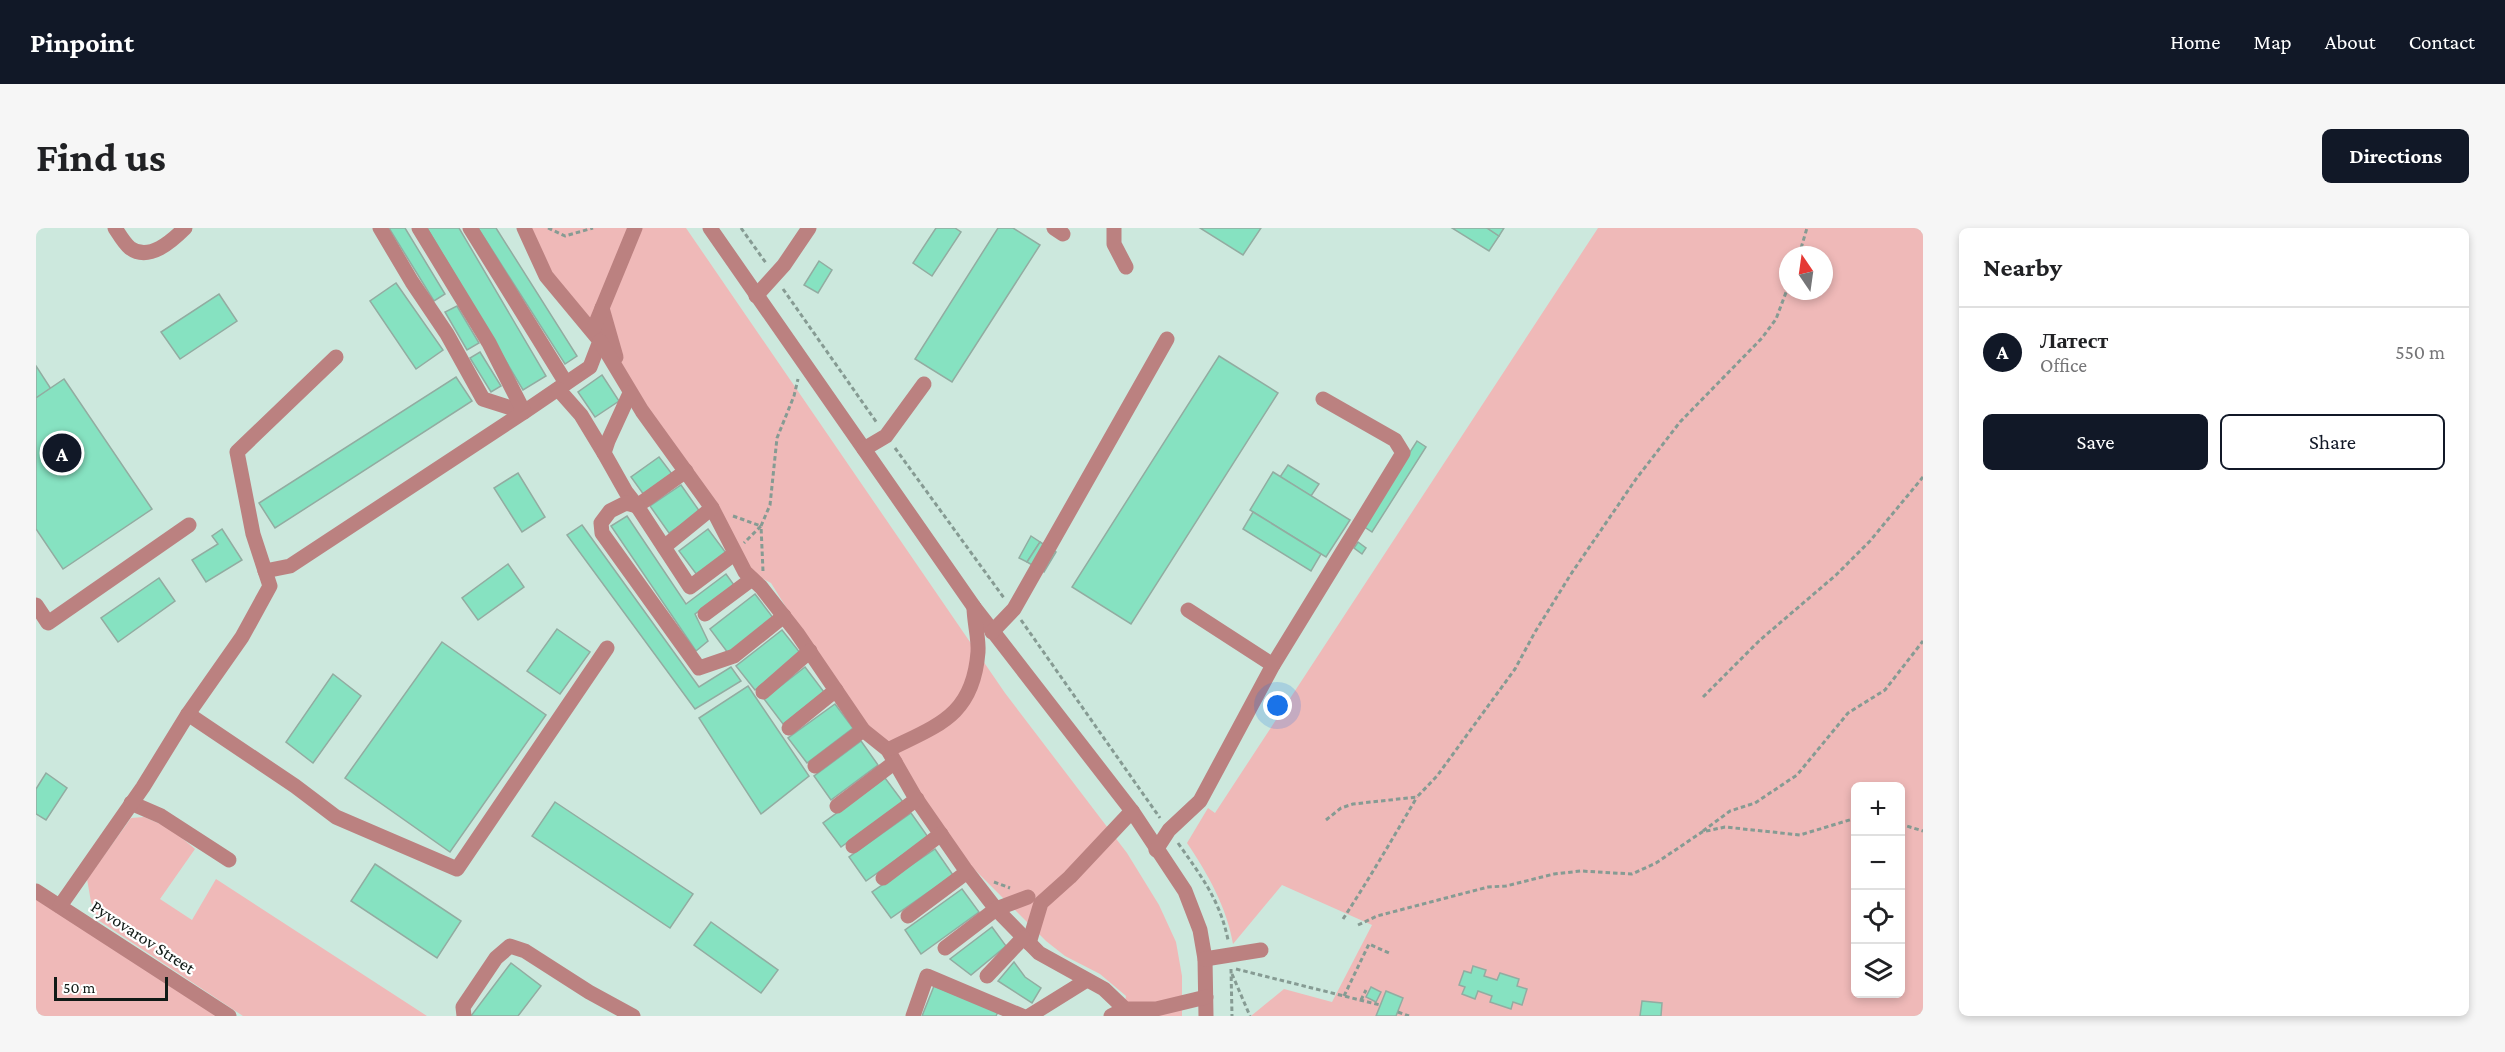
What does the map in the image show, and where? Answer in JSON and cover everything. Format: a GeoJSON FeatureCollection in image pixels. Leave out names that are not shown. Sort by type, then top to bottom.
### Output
{"type":"FeatureCollection","features":[{"type":"Feature","properties":{"kind":"street"},"geometry":{"type":"LineString","coordinates":[[115,228],[128,247],[137,252],[156,250],[175,239],[185,228]]}},
{"type":"Feature","properties":{"kind":"street"},"geometry":{"type":"LineString","coordinates":[[380,228],[412,282],[447,334],[483,399],[524,412]]}},
{"type":"Feature","properties":{"kind":"street"},"geometry":{"type":"LineString","coordinates":[[419,228],[489,342],[524,412]]}},
{"type":"Feature","properties":{"kind":"street"},"geometry":{"type":"LineString","coordinates":[[470,228],[626,492],[690,587],[734,554]]}},
{"type":"Feature","properties":{"kind":"street"},"geometry":{"type":"LineString","coordinates":[[524,228],[546,276],[597,335],[630,393],[712,508],[745,572],[784,616],[863,729],[891,756],[917,800],[967,872],[996,909],[1039,953],[1104,989],[1125,1009]]}},
{"type":"Feature","properties":{"kind":"street"},"geometry":{"type":"LineString","coordinates":[[265,571],[290,566],[590,367],[602,308],[635,228]]}},
{"type":"Feature","properties":{"kind":"street"},"geometry":{"type":"LineString","coordinates":[[710,228],[974,607],[1132,812],[1185,891],[1200,930],[1205,959],[1206,1016]]}},
{"type":"Feature","properties":{"kind":"street"},"geometry":{"type":"LineString","coordinates":[[756,296],[775,276],[809,228]]}},
{"type":"Feature","properties":{"kind":"street"},"geometry":{"type":"LineString","coordinates":[[1114,228],[1114,244],[1126,267]]}},
{"type":"Feature","properties":{"kind":"street"},"geometry":{"type":"LineString","coordinates":[[602,308],[622,379]]}},
{"type":"Feature","properties":{"kind":"street"},"geometry":{"type":"LineString","coordinates":[[992,632],[1014,609],[1167,339]]}},
{"type":"Feature","properties":{"kind":"street"},"geometry":{"type":"LineString","coordinates":[[60,906],[242,637],[270,586],[253,534],[237,453],[336,357]]}},
{"type":"Feature","properties":{"kind":"street"},"geometry":{"type":"LineString","coordinates":[[864,449],[886,436],[924,384]]}},
{"type":"Feature","properties":{"kind":"street"},"geometry":{"type":"LineString","coordinates":[[604,453],[630,393]]}},
{"type":"Feature","properties":{"kind":"street"},"geometry":{"type":"LineString","coordinates":[[1156,850],[1169,830],[1200,801],[1272,665],[1403,453],[1395,440],[1323,399]]}},
{"type":"Feature","properties":{"kind":"street"},"geometry":{"type":"LineString","coordinates":[[637,506],[686,471]]}},
{"type":"Feature","properties":{"kind":"street"},"geometry":{"type":"LineString","coordinates":[[637,506],[626,503],[610,511],[601,523],[602,533],[699,668],[734,656],[784,616]]}},
{"type":"Feature","properties":{"kind":"street"},"geometry":{"type":"LineString","coordinates":[[664,547],[712,508]]}},
{"type":"Feature","properties":{"kind":"street"},"geometry":{"type":"LineString","coordinates":[[36,605],[48,623],[189,525]]}},
{"type":"Feature","properties":{"kind":"street"},"geometry":{"type":"LineString","coordinates":[[705,614],[756,583]]}},
{"type":"Feature","properties":{"kind":"street"},"geometry":{"type":"LineString","coordinates":[[837,806],[891,756],[958,710],[974,680],[978,650],[974,607]]}},
{"type":"Feature","properties":{"kind":"street"},"geometry":{"type":"LineString","coordinates":[[1188,610],[1272,665]]}},
{"type":"Feature","properties":{"kind":"street"},"geometry":{"type":"LineString","coordinates":[[188,714],[296,786],[336,817],[457,869],[607,648]]}},
{"type":"Feature","properties":{"kind":"street"},"geometry":{"type":"LineString","coordinates":[[763,692],[810,651]]}},
{"type":"Feature","properties":{"kind":"street"},"geometry":{"type":"LineString","coordinates":[[789,728],[836,690]]}},
{"type":"Feature","properties":{"kind":"street"},"geometry":{"type":"LineString","coordinates":[[815,766],[863,729]]}},
{"type":"Feature","properties":{"kind":"street"},"geometry":{"type":"LineString","coordinates":[[853,846],[917,800]]}},
{"type":"Feature","properties":{"kind":"street"},"geometry":{"type":"LineString","coordinates":[[131,803],[161,816],[229,860]]}},
{"type":"Feature","properties":{"kind":"street"},"geometry":{"type":"LineString","coordinates":[[987,975],[1026,941],[1041,903],[1070,877],[1132,812]]}},
{"type":"Feature","properties":{"kind":"street"},"geometry":{"type":"LineString","coordinates":[[883,878],[940,834]]}},
{"type":"Feature","properties":{"kind":"street"},"geometry":{"type":"LineString","coordinates":[[908,916],[967,872]]}},
{"type":"Feature","properties":{"kind":"street","name":"Pyvovarov Street"},"geometry":{"type":"LineString","coordinates":[[36,891],[229,1016]]}},
{"type":"Feature","properties":{"kind":"street"},"geometry":{"type":"LineString","coordinates":[[945,948],[996,909],[1028,897]]}},
{"type":"Feature","properties":{"kind":"street"},"geometry":{"type":"LineString","coordinates":[[464,1016],[463,1007],[495,958],[510,946],[525,951],[633,1016]]}},
{"type":"Feature","properties":{"kind":"street"},"geometry":{"type":"LineString","coordinates":[[1205,959],[1230,965],[1261,950]]}},
{"type":"Feature","properties":{"kind":"street"},"geometry":{"type":"LineString","coordinates":[[913,1016],[927,976],[1022,1016]]}},
{"type":"Feature","properties":{"kind":"street"},"geometry":{"type":"LineString","coordinates":[[1029,1016],[1087,980]]}},
{"type":"Feature","properties":{"kind":"street"},"geometry":{"type":"LineString","coordinates":[[1111,1016],[1125,1009],[1156,1009],[1206,997]]}},
{"type":"Feature","properties":{"kind":"path"},"geometry":{"type":"LineString","coordinates":[[548,228],[565,236],[593,228]]}},
{"type":"Feature","properties":{"kind":"path"},"geometry":{"type":"LineString","coordinates":[[741,228],[886,436],[1014,609],[1211,891],[1224,917],[1230,965],[1232,1016]]}},
{"type":"Feature","properties":{"kind":"path"},"geometry":{"type":"LineString","coordinates":[[1802,246],[1807,228]]}},
{"type":"Feature","properties":{"kind":"path"},"geometry":{"type":"LineString","coordinates":[[1343,919],[1361,887],[1386,852],[1417,797],[1437,776],[1515,669],[1565,584],[1636,478],[1680,422],[1762,338],[1776,320],[1783,300]]}},
{"type":"Feature","properties":{"kind":"path"},"geometry":{"type":"LineString","coordinates":[[734,554],[761,526],[770,505],[777,438],[794,396],[802,361]]}},
{"type":"Feature","properties":{"kind":"path"},"geometry":{"type":"LineString","coordinates":[[1703,698],[1760,640],[1836,575],[1870,541],[1923,477]]}},
{"type":"Feature","properties":{"kind":"path"},"geometry":{"type":"LineString","coordinates":[[712,508],[761,526]]}},
{"type":"Feature","properties":{"kind":"path"},"geometry":{"type":"LineString","coordinates":[[756,583],[764,567],[761,526]]}},
{"type":"Feature","properties":{"kind":"path"},"geometry":{"type":"LineString","coordinates":[[1358,925],[1377,916],[1488,887],[1506,886],[1554,874],[1581,872],[1632,874],[1656,863],[1730,811],[1755,803],[1797,775],[1848,713],[1885,690],[1923,641]]}},
{"type":"Feature","properties":{"kind":"path"},"geometry":{"type":"LineString","coordinates":[[1326,820],[1341,808],[1353,804],[1417,797]]}},
{"type":"Feature","properties":{"kind":"path"},"geometry":{"type":"LineString","coordinates":[[1702,832],[1725,827],[1800,835],[1851,820]]}},
{"type":"Feature","properties":{"kind":"path"},"geometry":{"type":"LineString","coordinates":[[1905,826],[1923,831]]}},
{"type":"Feature","properties":{"kind":"path"},"geometry":{"type":"LineString","coordinates":[[967,872],[1028,897]]}},
{"type":"Feature","properties":{"kind":"path"},"geometry":{"type":"LineString","coordinates":[[1344,996],[1369,944],[1389,953]]}},
{"type":"Feature","properties":{"kind":"path"},"geometry":{"type":"LineString","coordinates":[[1230,965],[1380,1005]]}},
{"type":"Feature","properties":{"kind":"path"},"geometry":{"type":"LineString","coordinates":[[1230,965],[1250,1016]]}},
{"type":"Feature","properties":{"kind":"path"},"geometry":{"type":"LineString","coordinates":[[1360,1000],[1366,990]]}},
{"type":"Feature","properties":{"kind":"path"},"geometry":{"type":"LineString","coordinates":[[1398,1012],[1409,1016]]}},
{"type":"Feature","properties":{"kind":"shaded area"},"geometry":{"type":"Polygon","coordinates":[[[530,228],[686,228],[1005,693],[1127,853],[1159,905],[1176,942],[1182,976],[1182,1016],[1123,1016],[1126,996],[1100,974],[1065,956],[1046,941],[955,850],[817,657],[771,583],[752,573],[548,273],[530,228]]]}},
{"type":"Feature","properties":{"kind":"shaded area"},"geometry":{"type":"Polygon","coordinates":[[[1598,228],[1923,228],[1923,1016],[1251,1016],[1284,989],[1332,1002],[1372,925],[1282,885],[1233,944],[1216,892],[1187,843],[1208,808],[1215,813],[1598,228]]]}},
{"type":"Feature","properties":{"kind":"shaded area"},"geometry":{"type":"Polygon","coordinates":[[[144,817],[170,828],[195,849],[160,899],[192,920],[216,879],[427,1016],[243,1016],[98,920],[91,902],[87,879],[131,818],[144,817]]]}},
{"type":"Feature","properties":{"kind":"shaded area"},"geometry":{"type":"Polygon","coordinates":[[[36,899],[217,1016],[36,1016],[36,899]]]}},
{"type":"Feature","properties":{"kind":"building"},"geometry":{"type":"Polygon","coordinates":[[[389,228],[405,228],[445,294],[434,301],[389,228]]]}},
{"type":"Feature","properties":{"kind":"building"},"geometry":{"type":"Polygon","coordinates":[[[427,228],[459,228],[546,376],[523,390],[427,228]]]}},
{"type":"Feature","properties":{"kind":"building"},"geometry":{"type":"Polygon","coordinates":[[[478,228],[496,228],[577,356],[565,364],[478,228]]]}},
{"type":"Feature","properties":{"kind":"building"},"geometry":{"type":"Polygon","coordinates":[[[936,228],[955,228],[961,232],[932,276],[913,263],[936,228]]]}},
{"type":"Feature","properties":{"kind":"building"},"geometry":{"type":"Polygon","coordinates":[[[998,228],[1013,228],[1040,245],[952,382],[915,359],[998,228]]]}},
{"type":"Feature","properties":{"kind":"building"},"geometry":{"type":"Polygon","coordinates":[[[1200,228],[1261,228],[1243,255],[1200,228]]]}},
{"type":"Feature","properties":{"kind":"building"},"geometry":{"type":"Polygon","coordinates":[[[1452,228],[1487,228],[1499,236],[1489,251],[1452,228]]]}},
{"type":"Feature","properties":{"kind":"building"},"geometry":{"type":"Polygon","coordinates":[[[1487,228],[1504,228],[1499,236],[1487,228]]]}},
{"type":"Feature","properties":{"kind":"building"},"geometry":{"type":"Polygon","coordinates":[[[819,261],[832,270],[818,293],[804,285],[819,261]]]}},
{"type":"Feature","properties":{"kind":"building"},"geometry":{"type":"Polygon","coordinates":[[[396,283],[443,350],[416,369],[370,301],[396,283]]]}},
{"type":"Feature","properties":{"kind":"building"},"geometry":{"type":"Polygon","coordinates":[[[219,294],[237,321],[180,359],[161,332],[219,294]]]}},
{"type":"Feature","properties":{"kind":"building"},"geometry":{"type":"Polygon","coordinates":[[[457,306],[479,343],[467,350],[445,312],[457,306]]]}},
{"type":"Feature","properties":{"kind":"building"},"geometry":{"type":"Polygon","coordinates":[[[480,352],[501,386],[491,392],[470,358],[480,352]]]}},
{"type":"Feature","properties":{"kind":"building"},"geometry":{"type":"Polygon","coordinates":[[[1219,356],[1278,393],[1131,624],[1072,587],[1219,356]]]}},
{"type":"Feature","properties":{"kind":"building"},"geometry":{"type":"Polygon","coordinates":[[[36,366],[51,389],[36,399],[36,366]]]}},
{"type":"Feature","properties":{"kind":"building"},"geometry":{"type":"Polygon","coordinates":[[[602,375],[619,401],[595,417],[578,392],[602,375]]]}},
{"type":"Feature","properties":{"kind":"building"},"geometry":{"type":"Polygon","coordinates":[[[456,377],[472,401],[275,528],[259,503],[456,377]]]}},
{"type":"Feature","properties":{"kind":"building"},"geometry":{"type":"Polygon","coordinates":[[[64,379],[152,509],[63,569],[36,529],[36,398],[64,379]]]}},
{"type":"Feature","properties":{"kind":"building"},"geometry":{"type":"Polygon","coordinates":[[[1417,441],[1426,447],[1372,532],[1363,526],[1417,441]]]}},
{"type":"Feature","properties":{"kind":"building"},"geometry":{"type":"Polygon","coordinates":[[[659,457],[672,474],[644,495],[631,477],[659,457]]]}},
{"type":"Feature","properties":{"kind":"building"},"geometry":{"type":"Polygon","coordinates":[[[1288,465],[1319,484],[1311,496],[1280,477],[1288,465]]]}},
{"type":"Feature","properties":{"kind":"building"},"geometry":{"type":"Polygon","coordinates":[[[1273,472],[1350,520],[1326,557],[1250,510],[1273,472]]]}},
{"type":"Feature","properties":{"kind":"building"},"geometry":{"type":"Polygon","coordinates":[[[518,473],[545,517],[522,532],[494,488],[518,473]]]}},
{"type":"Feature","properties":{"kind":"building"},"geometry":{"type":"Polygon","coordinates":[[[681,485],[700,512],[669,533],[650,506],[681,485]]]}},
{"type":"Feature","properties":{"kind":"building"},"geometry":{"type":"Polygon","coordinates":[[[1253,512],[1321,554],[1311,571],[1243,529],[1253,512]]]}},
{"type":"Feature","properties":{"kind":"building"},"geometry":{"type":"Polygon","coordinates":[[[627,516],[686,604],[726,574],[734,585],[695,614],[708,641],[696,651],[611,526],[627,516]]]}},
{"type":"Feature","properties":{"kind":"building"},"geometry":{"type":"Polygon","coordinates":[[[582,525],[699,687],[731,667],[741,681],[695,709],[567,535],[582,525]]]}},
{"type":"Feature","properties":{"kind":"building"},"geometry":{"type":"Polygon","coordinates":[[[222,529],[242,560],[206,582],[192,560],[218,544],[212,536],[222,529]]]}},
{"type":"Feature","properties":{"kind":"building"},"geometry":{"type":"Polygon","coordinates":[[[708,529],[726,553],[697,575],[679,551],[708,529]]]}},
{"type":"Feature","properties":{"kind":"building"},"geometry":{"type":"Polygon","coordinates":[[[1031,536],[1040,542],[1027,562],[1019,558],[1031,536]]]}},
{"type":"Feature","properties":{"kind":"building"},"geometry":{"type":"Polygon","coordinates":[[[1040,542],[1056,552],[1044,572],[1027,562],[1040,542]]]}},
{"type":"Feature","properties":{"kind":"building"},"geometry":{"type":"Polygon","coordinates":[[[1358,542],[1366,548],[1362,554],[1354,548],[1358,542]]]}},
{"type":"Feature","properties":{"kind":"building"},"geometry":{"type":"Polygon","coordinates":[[[508,564],[524,587],[478,620],[462,598],[508,564]]]}},
{"type":"Feature","properties":{"kind":"building"},"geometry":{"type":"Polygon","coordinates":[[[159,578],[175,601],[118,642],[101,618],[159,578]]]}},
{"type":"Feature","properties":{"kind":"building"},"geometry":{"type":"Polygon","coordinates":[[[755,594],[774,619],[728,653],[710,629],[755,594]]]}},
{"type":"Feature","properties":{"kind":"building"},"geometry":{"type":"Polygon","coordinates":[[[557,629],[590,652],[560,694],[527,671],[557,629]]]}},
{"type":"Feature","properties":{"kind":"building"},"geometry":{"type":"Polygon","coordinates":[[[782,630],[801,654],[755,690],[736,666],[782,630]]]}},
{"type":"Feature","properties":{"kind":"building"},"geometry":{"type":"Polygon","coordinates":[[[442,642],[546,715],[450,852],[345,778],[442,642]]]}},
{"type":"Feature","properties":{"kind":"building"},"geometry":{"type":"Polygon","coordinates":[[[805,667],[824,692],[783,724],[764,699],[805,667]]]}},
{"type":"Feature","properties":{"kind":"building"},"geometry":{"type":"Polygon","coordinates":[[[333,674],[361,696],[313,763],[286,742],[333,674]]]}},
{"type":"Feature","properties":{"kind":"building"},"geometry":{"type":"Polygon","coordinates":[[[748,686],[809,776],[761,814],[699,718],[748,686]]]}},
{"type":"Feature","properties":{"kind":"building"},"geometry":{"type":"Polygon","coordinates":[[[835,704],[853,728],[807,763],[788,738],[835,704]]]}},
{"type":"Feature","properties":{"kind":"building"},"geometry":{"type":"Polygon","coordinates":[[[861,741],[878,765],[831,800],[814,776],[861,741]]]}},
{"type":"Feature","properties":{"kind":"building"},"geometry":{"type":"Polygon","coordinates":[[[46,773],[67,788],[46,820],[36,814],[36,789],[46,773]]]}},
{"type":"Feature","properties":{"kind":"building"},"geometry":{"type":"Polygon","coordinates":[[[885,778],[903,802],[841,847],[823,823],[885,778]]]}},
{"type":"Feature","properties":{"kind":"building"},"geometry":{"type":"Polygon","coordinates":[[[555,802],[693,894],[670,928],[532,836],[555,802]]]}},
{"type":"Feature","properties":{"kind":"building"},"geometry":{"type":"Polygon","coordinates":[[[911,813],[928,837],[866,881],[849,857],[911,813]]]}},
{"type":"Feature","properties":{"kind":"building"},"geometry":{"type":"Polygon","coordinates":[[[935,849],[953,875],[891,918],[872,892],[935,849]]]}},
{"type":"Feature","properties":{"kind":"building"},"geometry":{"type":"Polygon","coordinates":[[[375,864],[461,921],[437,958],[351,901],[375,864]]]}},
{"type":"Feature","properties":{"kind":"building"},"geometry":{"type":"Polygon","coordinates":[[[962,889],[979,912],[921,954],[905,930],[962,889]]]}},
{"type":"Feature","properties":{"kind":"building"},"geometry":{"type":"Polygon","coordinates":[[[711,922],[778,970],[761,993],[694,945],[711,922]]]}},
{"type":"Feature","properties":{"kind":"building"},"geometry":{"type":"Polygon","coordinates":[[[992,927],[1006,946],[971,975],[950,959],[992,927]]]}},
{"type":"Feature","properties":{"kind":"building"},"geometry":{"type":"Polygon","coordinates":[[[1014,962],[1025,977],[1041,988],[1032,1003],[998,981],[1014,962]]]}},
{"type":"Feature","properties":{"kind":"building"},"geometry":{"type":"Polygon","coordinates":[[[511,963],[541,986],[518,1016],[471,1016],[511,963]]]}},
{"type":"Feature","properties":{"kind":"building"},"geometry":{"type":"Polygon","coordinates":[[[1473,966],[1486,970],[1484,976],[1497,980],[1500,973],[1519,979],[1517,986],[1527,989],[1522,1005],[1513,1002],[1511,1009],[1490,1002],[1492,996],[1478,991],[1475,999],[1462,994],[1465,987],[1459,985],[1464,971],[1471,973],[1473,966]]]}},
{"type":"Feature","properties":{"kind":"building"},"geometry":{"type":"Polygon","coordinates":[[[934,986],[998,1012],[996,1016],[922,1016],[934,986]]]}},
{"type":"Feature","properties":{"kind":"building"},"geometry":{"type":"Polygon","coordinates":[[[1371,987],[1381,992],[1376,1002],[1366,997],[1371,987]]]}},
{"type":"Feature","properties":{"kind":"building"},"geometry":{"type":"Polygon","coordinates":[[[1386,991],[1403,998],[1396,1016],[1376,1016],[1386,991]]]}},
{"type":"Feature","properties":{"kind":"building"},"geometry":{"type":"Polygon","coordinates":[[[1642,1001],[1662,1003],[1661,1016],[1640,1016],[1642,1001]]]}},
{"type":"Feature","properties":{"kind":"place","name":"Латест"},"geometry":{"type":"Point","coordinates":[62,453]}}]}
